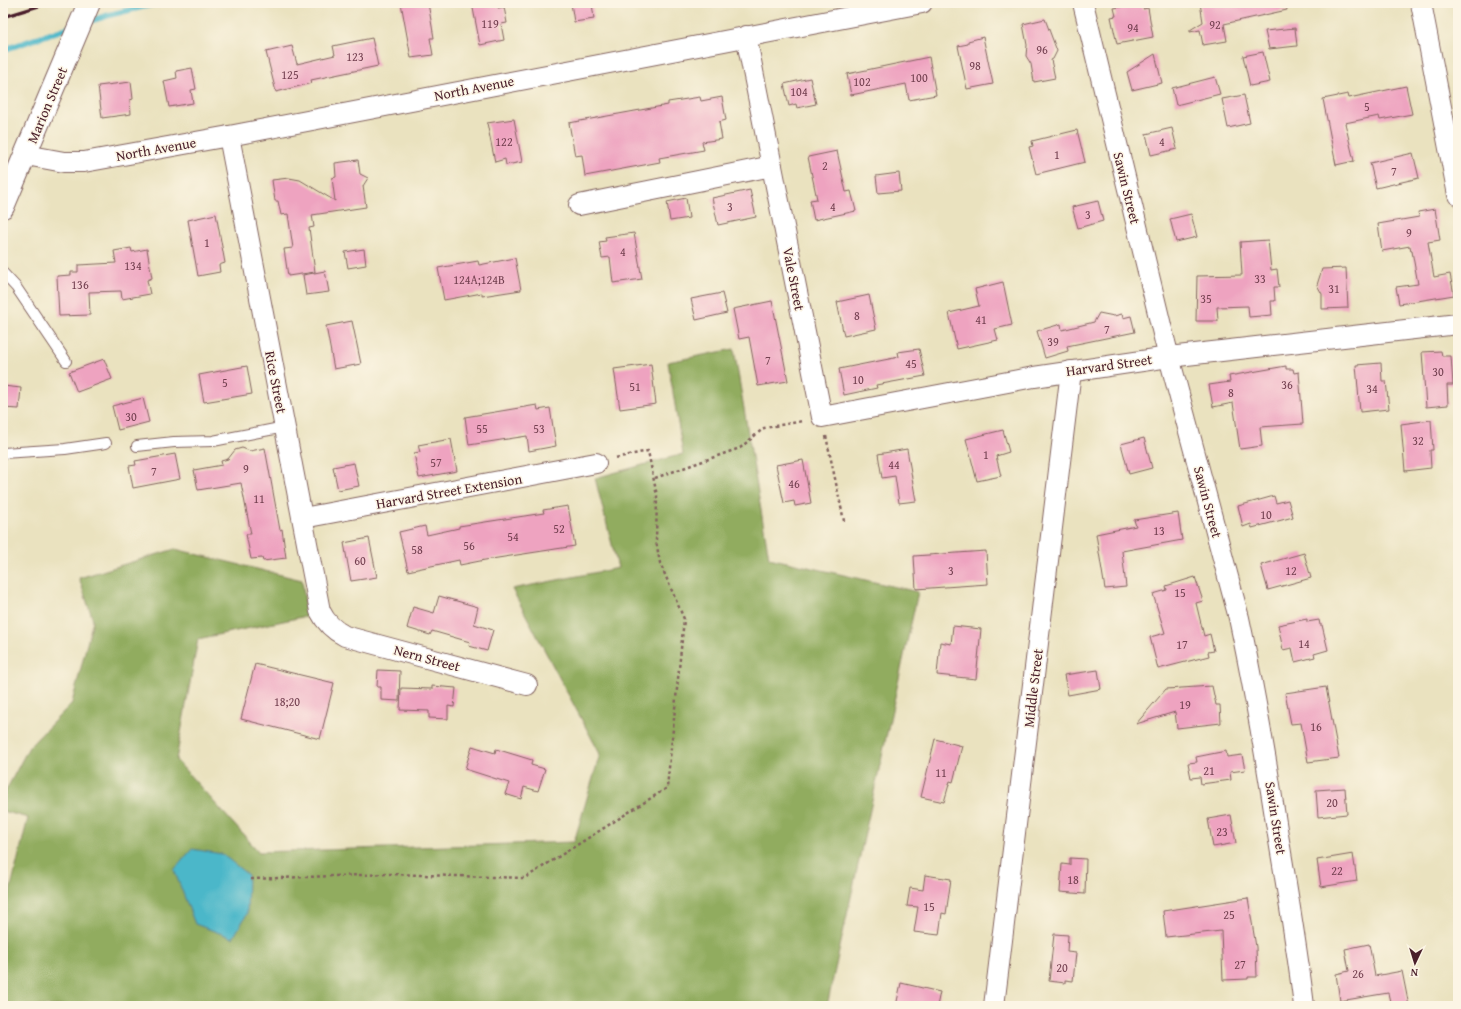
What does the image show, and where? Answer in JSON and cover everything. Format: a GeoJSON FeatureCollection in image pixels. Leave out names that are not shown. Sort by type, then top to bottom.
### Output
{"type":"FeatureCollection","features":[{"type":"Feature","properties":{"kind":"street","name":"Marion Street"},"geometry":{"type":"LineString","coordinates":[[3,207],[89,3]]}},
{"type":"Feature","properties":{"kind":"street","name":"North Avenue"},"geometry":{"type":"LineString","coordinates":[[26,155],[64,162],[84,162],[229,136],[922,3]]}},
{"type":"Feature","properties":{"kind":"street","name":"Sawin Street"},"geometry":{"type":"LineString","coordinates":[[1083,3],[1169,356],[1239,618],[1259,716],[1294,930],[1304,1006]]}},
{"type":"Feature","properties":{"kind":"street"},"geometry":{"type":"LineString","coordinates":[[1421,3],[1458,195]]}},
{"type":"Feature","properties":{"kind":"street","name":"Vale Street"},"geometry":{"type":"LineString","coordinates":[[746,36],[822,417]]}},
{"type":"Feature","properties":{"kind":"street","name":"Rice Street"},"geometry":{"type":"LineString","coordinates":[[229,136],[320,611],[329,626]]}},
{"type":"Feature","properties":{"kind":"street"},"geometry":{"type":"LineString","coordinates":[[579,205],[772,166]]}},
{"type":"Feature","properties":{"kind":"street","name":"Harvard Street"},"geometry":{"type":"LineString","coordinates":[[822,417],[1071,371],[1169,356],[1458,324]]}},
{"type":"Feature","properties":{"kind":"street","name":"Middle Street"},"geometry":{"type":"LineString","coordinates":[[994,1006],[1071,371]]}},
{"type":"Feature","properties":{"kind":"street","name":"Harvard Street Extension"},"geometry":{"type":"LineString","coordinates":[[302,518],[596,463]]}},
{"type":"Feature","properties":{"kind":"street","name":"Nern Street"},"geometry":{"type":"LineString","coordinates":[[329,626],[345,636],[527,685]]}},
{"type":"Feature","properties":{"kind":"lane"},"geometry":{"type":"LineString","coordinates":[[3,273],[16,287],[66,362]]}},
{"type":"Feature","properties":{"kind":"lane"},"geometry":{"type":"LineString","coordinates":[[137,446],[174,442],[213,441],[285,427]]}},
{"type":"Feature","properties":{"kind":"lane"},"geometry":{"type":"LineString","coordinates":[[3,453],[65,449],[106,443]]}},
{"type":"Feature","properties":{"kind":"path"},"geometry":{"type":"LineString","coordinates":[[655,478],[740,448],[764,428],[822,417],[844,521]]}},
{"type":"Feature","properties":{"kind":"path"},"geometry":{"type":"LineString","coordinates":[[251,879],[389,874],[525,878],[667,788],[684,619],[660,563],[656,541],[657,496],[655,478],[648,450],[596,463]]}},
{"type":"Feature","properties":{"kind":"green space"},"geometry":{"type":"Polygon","coordinates":[[[734,349],[769,558],[918,592],[827,1006],[3,1006],[3,894],[9,895],[28,818],[3,811],[3,796],[29,747],[72,703],[93,620],[79,578],[175,549],[302,580],[307,616],[198,639],[176,760],[259,852],[574,842],[600,754],[512,589],[618,568],[595,478],[683,454],[668,362],[734,349]]]}},
{"type":"Feature","properties":{"kind":"water"},"geometry":{"type":"Polygon","coordinates":[[[192,849],[222,854],[248,875],[247,914],[233,938],[195,924],[174,870],[192,849]]]}},
{"type":"Feature","properties":{"kind":"building"},"geometry":{"type":"Polygon","coordinates":[[[401,3],[428,3],[434,38],[430,38],[433,55],[411,58],[401,3]]]}},
{"type":"Feature","properties":{"kind":"building"},"geometry":{"type":"Polygon","coordinates":[[[472,3],[497,3],[498,8],[504,7],[507,23],[501,24],[504,40],[480,45],[472,3]]]}},
{"type":"Feature","properties":{"kind":"building"},"geometry":{"type":"Polygon","coordinates":[[[571,3],[592,3],[594,19],[574,22],[571,3]]]}},
{"type":"Feature","properties":{"kind":"building"},"geometry":{"type":"Polygon","coordinates":[[[1142,3],[1143,9],[1148,8],[1153,37],[1117,44],[1111,17],[1116,16],[1114,8],[1142,3]]]}},
{"type":"Feature","properties":{"kind":"building"},"geometry":{"type":"Polygon","coordinates":[[[1200,3],[1286,3],[1287,10],[1224,24],[1227,41],[1203,45],[1200,30],[1190,32],[1190,30],[1203,22],[1200,3]]]}},
{"type":"Feature","properties":{"kind":"building"},"geometry":{"type":"Polygon","coordinates":[[[1045,19],[1057,51],[1051,60],[1055,78],[1034,82],[1031,64],[1026,56],[1027,45],[1023,24],[1045,19]]]}},
{"type":"Feature","properties":{"kind":"building"},"geometry":{"type":"Polygon","coordinates":[[[1295,28],[1297,46],[1269,49],[1265,31],[1295,28]]]}},
{"type":"Feature","properties":{"kind":"building"},"geometry":{"type":"Polygon","coordinates":[[[983,37],[993,84],[967,89],[958,46],[968,44],[968,41],[983,37]]]}},
{"type":"Feature","properties":{"kind":"building"},"geometry":{"type":"Polygon","coordinates":[[[372,38],[378,66],[311,80],[312,83],[276,92],[266,52],[292,46],[297,64],[335,55],[333,46],[372,38]]]}},
{"type":"Feature","properties":{"kind":"building"},"geometry":{"type":"Polygon","coordinates":[[[1263,52],[1270,82],[1250,86],[1243,56],[1263,52]]]}},
{"type":"Feature","properties":{"kind":"building"},"geometry":{"type":"Polygon","coordinates":[[[1155,54],[1162,83],[1132,90],[1127,72],[1155,54]]]}},
{"type":"Feature","properties":{"kind":"building"},"geometry":{"type":"Polygon","coordinates":[[[929,57],[936,95],[909,100],[906,84],[851,95],[847,74],[929,57]]]}},
{"type":"Feature","properties":{"kind":"building"},"geometry":{"type":"Polygon","coordinates":[[[192,68],[196,89],[191,90],[193,103],[169,107],[164,81],[177,78],[176,71],[192,68]]]}},
{"type":"Feature","properties":{"kind":"building"},"geometry":{"type":"Polygon","coordinates":[[[1215,77],[1220,94],[1176,105],[1172,88],[1215,77]]]}},
{"type":"Feature","properties":{"kind":"building"},"geometry":{"type":"Polygon","coordinates":[[[810,78],[816,104],[797,108],[796,104],[789,106],[784,84],[810,78]]]}},
{"type":"Feature","properties":{"kind":"building"},"geometry":{"type":"Polygon","coordinates":[[[131,82],[133,99],[130,100],[131,114],[102,118],[98,86],[131,82]]]}},
{"type":"Feature","properties":{"kind":"building"},"geometry":{"type":"Polygon","coordinates":[[[1406,86],[1412,114],[1380,120],[1379,116],[1345,123],[1354,161],[1336,165],[1323,99],[1348,94],[1349,98],[1406,86]]]}},
{"type":"Feature","properties":{"kind":"building"},"geometry":{"type":"Polygon","coordinates":[[[1244,95],[1250,123],[1228,128],[1222,99],[1244,95]]]}},
{"type":"Feature","properties":{"kind":"building"},"geometry":{"type":"Polygon","coordinates":[[[700,97],[701,101],[722,97],[726,120],[719,122],[722,139],[702,142],[704,150],[659,158],[660,162],[585,176],[582,155],[575,156],[569,123],[668,105],[668,102],[700,97]]]}},
{"type":"Feature","properties":{"kind":"building"},"geometry":{"type":"Polygon","coordinates":[[[514,119],[522,162],[506,165],[505,159],[495,162],[487,123],[514,119]]]}},
{"type":"Feature","properties":{"kind":"building"},"geometry":{"type":"Polygon","coordinates":[[[1172,128],[1177,149],[1151,155],[1146,134],[1172,128]]]}},
{"type":"Feature","properties":{"kind":"building"},"geometry":{"type":"Polygon","coordinates":[[[1077,130],[1085,162],[1036,174],[1029,147],[1033,146],[1032,141],[1077,130]]]}},
{"type":"Feature","properties":{"kind":"building"},"geometry":{"type":"Polygon","coordinates":[[[837,151],[846,192],[851,191],[856,211],[814,220],[810,200],[817,199],[808,157],[837,151]]]}},
{"type":"Feature","properties":{"kind":"building"},"geometry":{"type":"Polygon","coordinates":[[[1413,153],[1419,178],[1376,188],[1370,163],[1413,153]]]}},
{"type":"Feature","properties":{"kind":"building"},"geometry":{"type":"Polygon","coordinates":[[[358,160],[360,174],[368,178],[363,186],[366,207],[312,215],[314,227],[309,228],[315,272],[288,276],[284,249],[293,248],[288,214],[281,215],[278,201],[275,201],[272,180],[289,178],[300,180],[335,201],[332,178],[336,177],[335,163],[358,160]]]}},
{"type":"Feature","properties":{"kind":"building"},"geometry":{"type":"Polygon","coordinates":[[[899,173],[901,191],[878,193],[876,176],[899,173]]]}},
{"type":"Feature","properties":{"kind":"building"},"geometry":{"type":"Polygon","coordinates":[[[750,190],[756,217],[718,225],[712,198],[750,190]]]}},
{"type":"Feature","properties":{"kind":"building"},"geometry":{"type":"Polygon","coordinates":[[[686,198],[689,218],[670,221],[667,202],[686,198]]]}},
{"type":"Feature","properties":{"kind":"building"},"geometry":{"type":"Polygon","coordinates":[[[1098,201],[1103,221],[1078,228],[1072,207],[1098,201]]]}},
{"type":"Feature","properties":{"kind":"building"},"geometry":{"type":"Polygon","coordinates":[[[1435,209],[1440,240],[1428,242],[1434,277],[1450,274],[1454,295],[1399,304],[1396,287],[1418,284],[1412,251],[1410,246],[1382,251],[1378,224],[1419,217],[1418,212],[1435,209]]]}},
{"type":"Feature","properties":{"kind":"building"},"geometry":{"type":"Polygon","coordinates":[[[216,214],[225,263],[219,265],[220,272],[198,276],[188,220],[216,214]]]}},
{"type":"Feature","properties":{"kind":"building"},"geometry":{"type":"Polygon","coordinates":[[[1191,214],[1197,237],[1176,242],[1170,219],[1191,214]]]}},
{"type":"Feature","properties":{"kind":"building"},"geometry":{"type":"Polygon","coordinates":[[[634,233],[642,279],[613,283],[610,257],[602,258],[599,242],[606,241],[605,237],[634,233]]]}},
{"type":"Feature","properties":{"kind":"building"},"geometry":{"type":"Polygon","coordinates":[[[1268,240],[1271,270],[1277,269],[1279,287],[1274,287],[1275,301],[1271,301],[1272,315],[1249,317],[1248,306],[1217,307],[1218,321],[1196,321],[1197,276],[1242,275],[1240,242],[1268,240]]]}},
{"type":"Feature","properties":{"kind":"building"},"geometry":{"type":"Polygon","coordinates":[[[131,248],[132,252],[147,249],[152,278],[147,280],[150,294],[122,299],[121,291],[89,292],[90,315],[59,316],[57,276],[71,275],[71,272],[78,272],[78,265],[116,263],[114,251],[131,248]]]}},
{"type":"Feature","properties":{"kind":"building"},"geometry":{"type":"Polygon","coordinates":[[[364,249],[366,265],[348,268],[345,252],[364,249]]]}},
{"type":"Feature","properties":{"kind":"building"},"geometry":{"type":"Polygon","coordinates":[[[515,258],[521,290],[482,296],[482,293],[444,300],[438,268],[478,261],[479,265],[515,258]]]}},
{"type":"Feature","properties":{"kind":"building"},"geometry":{"type":"Polygon","coordinates":[[[1346,268],[1348,308],[1322,309],[1322,294],[1317,285],[1322,269],[1346,268]]]}},
{"type":"Feature","properties":{"kind":"building"},"geometry":{"type":"Polygon","coordinates":[[[325,271],[329,292],[306,295],[303,275],[325,271]]]}},
{"type":"Feature","properties":{"kind":"building"},"geometry":{"type":"Polygon","coordinates":[[[1003,282],[1012,325],[995,329],[998,340],[957,349],[949,313],[979,306],[975,289],[1003,282]]]}},
{"type":"Feature","properties":{"kind":"building"},"geometry":{"type":"Polygon","coordinates":[[[722,293],[727,313],[696,320],[691,299],[722,293]]]}},
{"type":"Feature","properties":{"kind":"building"},"geometry":{"type":"Polygon","coordinates":[[[869,295],[876,329],[844,336],[837,302],[869,295]]]}},
{"type":"Feature","properties":{"kind":"building"},"geometry":{"type":"Polygon","coordinates":[[[772,301],[788,381],[758,386],[749,337],[739,339],[733,309],[772,301]]]}},
{"type":"Feature","properties":{"kind":"building"},"geometry":{"type":"Polygon","coordinates":[[[1099,313],[1114,316],[1122,314],[1123,318],[1131,316],[1135,332],[1067,346],[1068,351],[1045,358],[1037,331],[1061,324],[1062,330],[1094,322],[1099,313]]]}},
{"type":"Feature","properties":{"kind":"building"},"geometry":{"type":"Polygon","coordinates":[[[352,321],[361,364],[334,369],[326,326],[352,321]]]}},
{"type":"Feature","properties":{"kind":"building"},"geometry":{"type":"Polygon","coordinates":[[[919,349],[925,376],[876,385],[877,388],[844,395],[839,369],[899,357],[898,352],[919,349]]]}},
{"type":"Feature","properties":{"kind":"building"},"geometry":{"type":"Polygon","coordinates":[[[1441,351],[1442,356],[1451,356],[1453,385],[1447,385],[1448,405],[1426,407],[1422,352],[1441,351]]]}},
{"type":"Feature","properties":{"kind":"building"},"geometry":{"type":"Polygon","coordinates":[[[104,359],[112,379],[77,392],[69,372],[104,359]]]}},
{"type":"Feature","properties":{"kind":"building"},"geometry":{"type":"Polygon","coordinates":[[[1381,363],[1382,381],[1386,381],[1389,409],[1360,412],[1356,365],[1381,363]]]}},
{"type":"Feature","properties":{"kind":"building"},"geometry":{"type":"Polygon","coordinates":[[[651,364],[656,404],[620,409],[614,369],[651,364]]]}},
{"type":"Feature","properties":{"kind":"building"},"geometry":{"type":"Polygon","coordinates":[[[247,366],[252,394],[204,402],[199,375],[247,366]]]}},
{"type":"Feature","properties":{"kind":"building"},"geometry":{"type":"Polygon","coordinates":[[[1286,366],[1286,369],[1293,369],[1294,373],[1299,372],[1303,424],[1260,427],[1262,446],[1240,449],[1233,403],[1213,407],[1209,385],[1230,382],[1229,376],[1286,366]]]}},
{"type":"Feature","properties":{"kind":"building"},"geometry":{"type":"Polygon","coordinates":[[[3,386],[21,388],[19,409],[3,408],[3,386]]]}},
{"type":"Feature","properties":{"kind":"building"},"geometry":{"type":"Polygon","coordinates":[[[143,398],[149,422],[118,430],[112,406],[143,398]]]}},
{"type":"Feature","properties":{"kind":"building"},"geometry":{"type":"Polygon","coordinates":[[[537,405],[538,410],[550,408],[556,446],[529,451],[527,436],[469,445],[465,417],[537,405]]]}},
{"type":"Feature","properties":{"kind":"building"},"geometry":{"type":"Polygon","coordinates":[[[1431,420],[1433,450],[1430,450],[1431,468],[1405,471],[1401,424],[1431,420]]]}},
{"type":"Feature","properties":{"kind":"building"},"geometry":{"type":"Polygon","coordinates":[[[1003,430],[1009,452],[996,456],[1001,476],[977,481],[966,439],[1003,430]]]}},
{"type":"Feature","properties":{"kind":"building"},"geometry":{"type":"Polygon","coordinates":[[[1144,438],[1152,468],[1129,474],[1121,444],[1144,438]]]}},
{"type":"Feature","properties":{"kind":"building"},"geometry":{"type":"Polygon","coordinates":[[[451,439],[457,471],[419,478],[414,453],[420,452],[418,445],[451,439]]]}},
{"type":"Feature","properties":{"kind":"building"},"geometry":{"type":"Polygon","coordinates":[[[242,448],[250,451],[265,448],[280,530],[282,529],[286,558],[263,561],[262,558],[251,559],[246,534],[251,534],[241,483],[198,490],[194,470],[222,465],[221,461],[228,459],[235,450],[242,448]]]}},
{"type":"Feature","properties":{"kind":"building"},"geometry":{"type":"Polygon","coordinates":[[[907,449],[916,501],[899,503],[895,476],[882,478],[878,454],[907,449]]]}},
{"type":"Feature","properties":{"kind":"building"},"geometry":{"type":"Polygon","coordinates":[[[175,454],[180,479],[133,488],[129,466],[136,465],[135,461],[175,454]]]}},
{"type":"Feature","properties":{"kind":"building"},"geometry":{"type":"Polygon","coordinates":[[[803,460],[811,503],[795,506],[794,501],[784,503],[776,465],[803,460]]]}},
{"type":"Feature","properties":{"kind":"building"},"geometry":{"type":"Polygon","coordinates":[[[354,463],[359,486],[338,490],[333,467],[354,463]]]}},
{"type":"Feature","properties":{"kind":"building"},"geometry":{"type":"Polygon","coordinates":[[[1274,496],[1276,503],[1288,500],[1293,517],[1252,528],[1251,524],[1243,527],[1238,506],[1274,496]]]}},
{"type":"Feature","properties":{"kind":"building"},"geometry":{"type":"Polygon","coordinates":[[[568,506],[575,546],[460,565],[459,560],[408,571],[399,532],[425,526],[427,535],[459,528],[459,526],[544,513],[543,510],[568,506]]]}},
{"type":"Feature","properties":{"kind":"building"},"geometry":{"type":"Polygon","coordinates":[[[1178,513],[1182,540],[1122,551],[1126,587],[1105,589],[1096,534],[1136,526],[1134,520],[1178,513]]]}},
{"type":"Feature","properties":{"kind":"building"},"geometry":{"type":"Polygon","coordinates":[[[369,538],[377,577],[351,581],[344,543],[369,538]]]}},
{"type":"Feature","properties":{"kind":"building"},"geometry":{"type":"Polygon","coordinates":[[[986,551],[988,584],[916,589],[914,556],[986,551]]]}},
{"type":"Feature","properties":{"kind":"building"},"geometry":{"type":"Polygon","coordinates":[[[1304,553],[1311,578],[1268,590],[1261,565],[1304,553]]]}},
{"type":"Feature","properties":{"kind":"building"},"geometry":{"type":"Polygon","coordinates":[[[1195,577],[1203,601],[1196,603],[1204,636],[1210,634],[1214,651],[1208,652],[1209,656],[1158,669],[1150,637],[1165,633],[1153,594],[1167,590],[1166,586],[1195,577]]]}},
{"type":"Feature","properties":{"kind":"building"},"geometry":{"type":"Polygon","coordinates":[[[439,596],[478,607],[474,624],[493,630],[487,651],[469,646],[470,642],[432,631],[430,635],[407,628],[413,607],[434,613],[439,596]]]}},
{"type":"Feature","properties":{"kind":"building"},"geometry":{"type":"Polygon","coordinates":[[[1307,619],[1307,622],[1319,620],[1320,625],[1322,625],[1328,650],[1314,654],[1315,657],[1295,662],[1292,648],[1283,650],[1278,625],[1307,619]]]}},
{"type":"Feature","properties":{"kind":"building"},"geometry":{"type":"Polygon","coordinates":[[[953,626],[981,629],[976,679],[937,675],[940,642],[951,644],[953,626]]]}},
{"type":"Feature","properties":{"kind":"building"},"geometry":{"type":"Polygon","coordinates":[[[255,664],[334,683],[320,739],[241,719],[255,664]]]}},
{"type":"Feature","properties":{"kind":"building"},"geometry":{"type":"Polygon","coordinates":[[[378,670],[400,671],[399,701],[381,700],[381,687],[377,687],[378,670]]]}},
{"type":"Feature","properties":{"kind":"building"},"geometry":{"type":"Polygon","coordinates":[[[1098,670],[1101,689],[1068,695],[1064,675],[1098,670]]]}},
{"type":"Feature","properties":{"kind":"building"},"geometry":{"type":"Polygon","coordinates":[[[432,686],[456,688],[454,707],[448,706],[448,719],[429,718],[429,711],[400,710],[401,688],[432,689],[432,686]]]}},
{"type":"Feature","properties":{"kind":"building"},"geometry":{"type":"Polygon","coordinates":[[[1212,686],[1216,705],[1220,705],[1221,723],[1177,728],[1175,712],[1136,724],[1166,689],[1212,686]]]}},
{"type":"Feature","properties":{"kind":"building"},"geometry":{"type":"Polygon","coordinates":[[[1326,687],[1339,758],[1308,762],[1301,723],[1291,724],[1285,693],[1326,687]]]}},
{"type":"Feature","properties":{"kind":"building"},"geometry":{"type":"Polygon","coordinates":[[[935,739],[962,746],[953,782],[950,781],[944,802],[921,797],[935,739]]]}},
{"type":"Feature","properties":{"kind":"building"},"geometry":{"type":"Polygon","coordinates":[[[472,746],[495,753],[496,749],[532,760],[531,765],[545,769],[538,791],[524,787],[521,799],[505,794],[509,783],[465,769],[472,746]]]}},
{"type":"Feature","properties":{"kind":"building"},"geometry":{"type":"Polygon","coordinates":[[[1226,751],[1227,757],[1242,755],[1245,770],[1230,772],[1231,780],[1201,784],[1200,777],[1191,778],[1188,763],[1197,762],[1196,757],[1226,751]]]}},
{"type":"Feature","properties":{"kind":"building"},"geometry":{"type":"Polygon","coordinates":[[[1345,788],[1347,814],[1318,817],[1316,790],[1345,788]]]}},
{"type":"Feature","properties":{"kind":"building"},"geometry":{"type":"Polygon","coordinates":[[[1231,815],[1236,843],[1213,847],[1208,819],[1231,815]]]}},
{"type":"Feature","properties":{"kind":"building"},"geometry":{"type":"Polygon","coordinates":[[[1353,854],[1357,881],[1321,887],[1317,860],[1353,854]]]}},
{"type":"Feature","properties":{"kind":"building"},"geometry":{"type":"Polygon","coordinates":[[[1070,858],[1086,859],[1085,894],[1060,892],[1062,864],[1070,865],[1070,858]]]}},
{"type":"Feature","properties":{"kind":"building"},"geometry":{"type":"Polygon","coordinates":[[[925,875],[951,879],[946,914],[942,913],[939,935],[914,932],[918,907],[907,906],[910,888],[923,890],[925,875]]]}},
{"type":"Feature","properties":{"kind":"building"},"geometry":{"type":"Polygon","coordinates":[[[1248,898],[1256,947],[1257,977],[1248,977],[1248,979],[1223,980],[1221,931],[1166,937],[1163,911],[1248,898]]]}},
{"type":"Feature","properties":{"kind":"building"},"geometry":{"type":"Polygon","coordinates":[[[1054,934],[1068,935],[1067,952],[1076,953],[1073,981],[1065,980],[1065,983],[1049,981],[1054,934]]]}},
{"type":"Feature","properties":{"kind":"building"},"geometry":{"type":"Polygon","coordinates":[[[1369,944],[1375,976],[1402,971],[1409,1006],[1391,1006],[1388,993],[1340,1001],[1336,974],[1349,971],[1345,949],[1369,944]]]}},
{"type":"Feature","properties":{"kind":"building"},"geometry":{"type":"Polygon","coordinates":[[[901,983],[940,992],[937,1006],[896,1006],[901,983]]]}},
{"type":"Feature","properties":{"kind":"waterway"},"geometry":{"type":"LineString","coordinates":[[86,22],[158,3]]}},
{"type":"Feature","properties":{"kind":"waterway"},"geometry":{"type":"LineString","coordinates":[[3,50],[73,26]]}},
{"type":"Feature","properties":{"kind":"railway"},"geometry":{"type":"LineString","coordinates":[[3,17],[49,3]]}}]}
